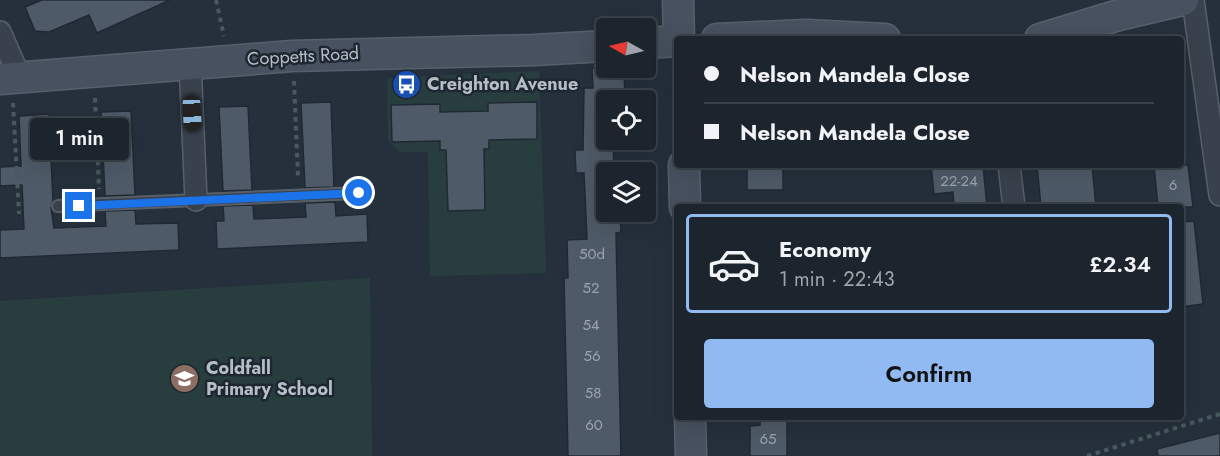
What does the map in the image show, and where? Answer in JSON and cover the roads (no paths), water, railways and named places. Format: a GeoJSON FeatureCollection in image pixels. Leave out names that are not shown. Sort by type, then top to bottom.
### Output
{"type":"FeatureCollection","features":[{"type":"Feature","properties":{"kind":"street"},"geometry":{"type":"LineString","coordinates":[[678,0],[678,36]]}},
{"type":"Feature","properties":{"kind":"street"},"geometry":{"type":"LineString","coordinates":[[1047,36],[1116,7],[1183,0]]}},
{"type":"Feature","properties":{"kind":"street"},"geometry":{"type":"LineString","coordinates":[[1194,0],[1220,195]]}},
{"type":"Feature","properties":{"kind":"street"},"geometry":{"type":"LineString","coordinates":[[0,32],[9,85]]}},
{"type":"Feature","properties":{"kind":"street"},"geometry":{"type":"LineString","coordinates":[[784,36],[826,36]]}},
{"type":"Feature","properties":{"kind":"street"},"geometry":{"type":"LineString","coordinates":[[656,42],[674,40]]}},
{"type":"Feature","properties":{"kind":"street","name":"Coppetts Road"},"geometry":{"type":"LineString","coordinates":[[9,85],[190,62],[292,56],[596,47]]}},
{"type":"Feature","properties":{"kind":"street"},"geometry":{"type":"LineString","coordinates":[[190,62],[196,201]]}},
{"type":"Feature","properties":{"kind":"street"},"geometry":{"type":"LineString","coordinates":[[684,168],[685,204]]}},
{"type":"Feature","properties":{"kind":"street"},"geometry":{"type":"LineString","coordinates":[[1009,168],[1014,204]]}},
{"type":"Feature","properties":{"kind":"street"},"geometry":{"type":"LineString","coordinates":[[690,420],[691,456]]}},
{"type":"Feature","properties":{"kind":"lane"},"geometry":{"type":"LineString","coordinates":[[58,206],[359,193]]}},
{"type":"Feature","properties":{"kind":"place","name":"Creighton Avenue"},"geometry":{"type":"Point","coordinates":[406,84]}},
{"type":"Feature","properties":{"kind":"place","name":"Coldfall Primary School"},"geometry":{"type":"Point","coordinates":[185,378]}}]}
